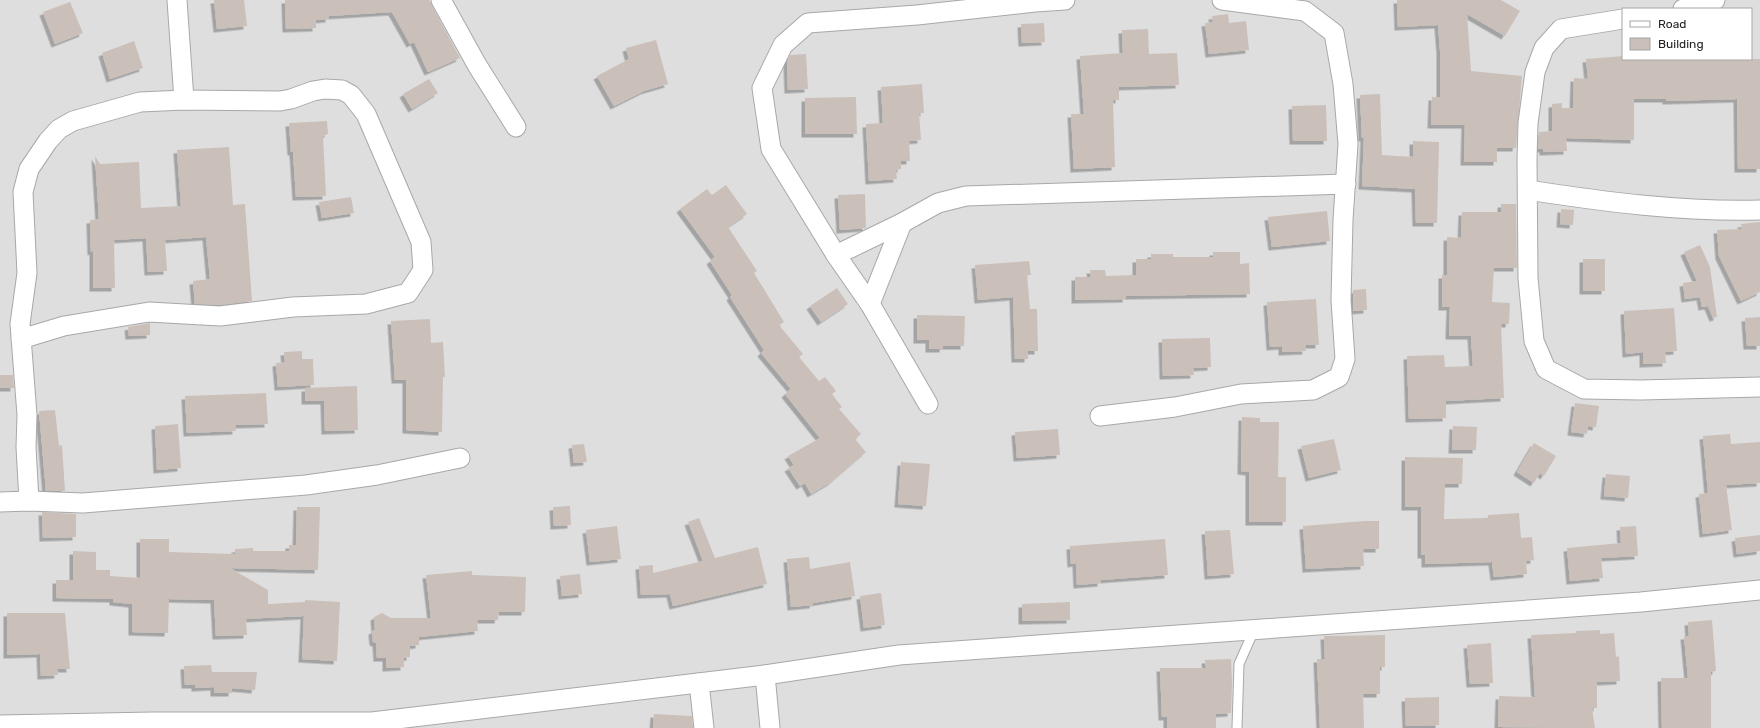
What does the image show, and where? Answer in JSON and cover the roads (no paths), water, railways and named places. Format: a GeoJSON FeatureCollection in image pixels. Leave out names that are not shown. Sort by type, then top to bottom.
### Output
{"type":"FeatureCollection","features":[{"type":"Feature","properties":{"kind":"street"},"geometry":{"type":"LineString","coordinates":[[176,0],[184,100]]}},
{"type":"Feature","properties":{"kind":"street"},"geometry":{"type":"LineString","coordinates":[[441,0],[477,65],[516,127]]}},
{"type":"Feature","properties":{"kind":"street"},"geometry":{"type":"LineString","coordinates":[[928,404],[870,304],[836,255],[771,149],[762,88],[783,45],[808,23],[917,15],[1035,1],[1065,0]]}},
{"type":"Feature","properties":{"kind":"street"},"geometry":{"type":"LineString","coordinates":[[1100,416],[1175,407],[1241,394],[1313,390],[1339,377],[1345,359],[1341,300],[1343,220],[1348,144],[1343,84],[1334,33],[1304,11],[1222,0]]}},
{"type":"Feature","properties":{"kind":"street"},"geometry":{"type":"LineString","coordinates":[[1688,8],[1710,4],[1715,0]]}},
{"type":"Feature","properties":{"kind":"street"},"geometry":{"type":"LineString","coordinates":[[1622,19],[1561,29],[1544,48],[1535,72],[1528,123],[1527,160],[1528,278],[1534,341],[1546,369],[1584,389],[1642,390],[1760,387]]}},
{"type":"Feature","properties":{"kind":"street"},"geometry":{"type":"LineString","coordinates":[[21,339],[64,326],[149,312],[220,316],[293,306],[366,304],[408,293],[424,270],[421,242],[366,114],[351,95],[342,90],[325,89],[280,101],[184,100],[140,102],[73,121],[59,129],[48,141],[29,169],[23,192],[27,273],[22,305],[21,339],[27,414],[26,447],[29,501]]}},
{"type":"Feature","properties":{"kind":"street"},"geometry":{"type":"LineString","coordinates":[[836,255],[902,223],[938,203],[966,196],[1346,184]]}},
{"type":"Feature","properties":{"kind":"street"},"geometry":{"type":"LineString","coordinates":[[1528,190],[1594,200],[1676,208],[1720,211],[1760,210]]}},
{"type":"Feature","properties":{"kind":"street"},"geometry":{"type":"LineString","coordinates":[[870,304],[902,223]]}},
{"type":"Feature","properties":{"kind":"street"},"geometry":{"type":"LineString","coordinates":[[0,502],[29,501],[91,503],[306,484],[377,475],[460,458]]}},
{"type":"Feature","properties":{"kind":"street"},"geometry":{"type":"LineString","coordinates":[[0,725],[372,725],[766,675],[899,655],[1641,602],[1760,590]]}},
{"type":"Feature","properties":{"kind":"street"},"geometry":{"type":"LineString","coordinates":[[766,675],[770,728]]}},
{"type":"Feature","properties":{"kind":"street"},"geometry":{"type":"LineString","coordinates":[[699,683],[704,728]]}},
{"type":"Feature","properties":{"kind":"lane"},"geometry":{"type":"LineString","coordinates":[[1236,728],[1239,664],[1254,630]]}}]}
